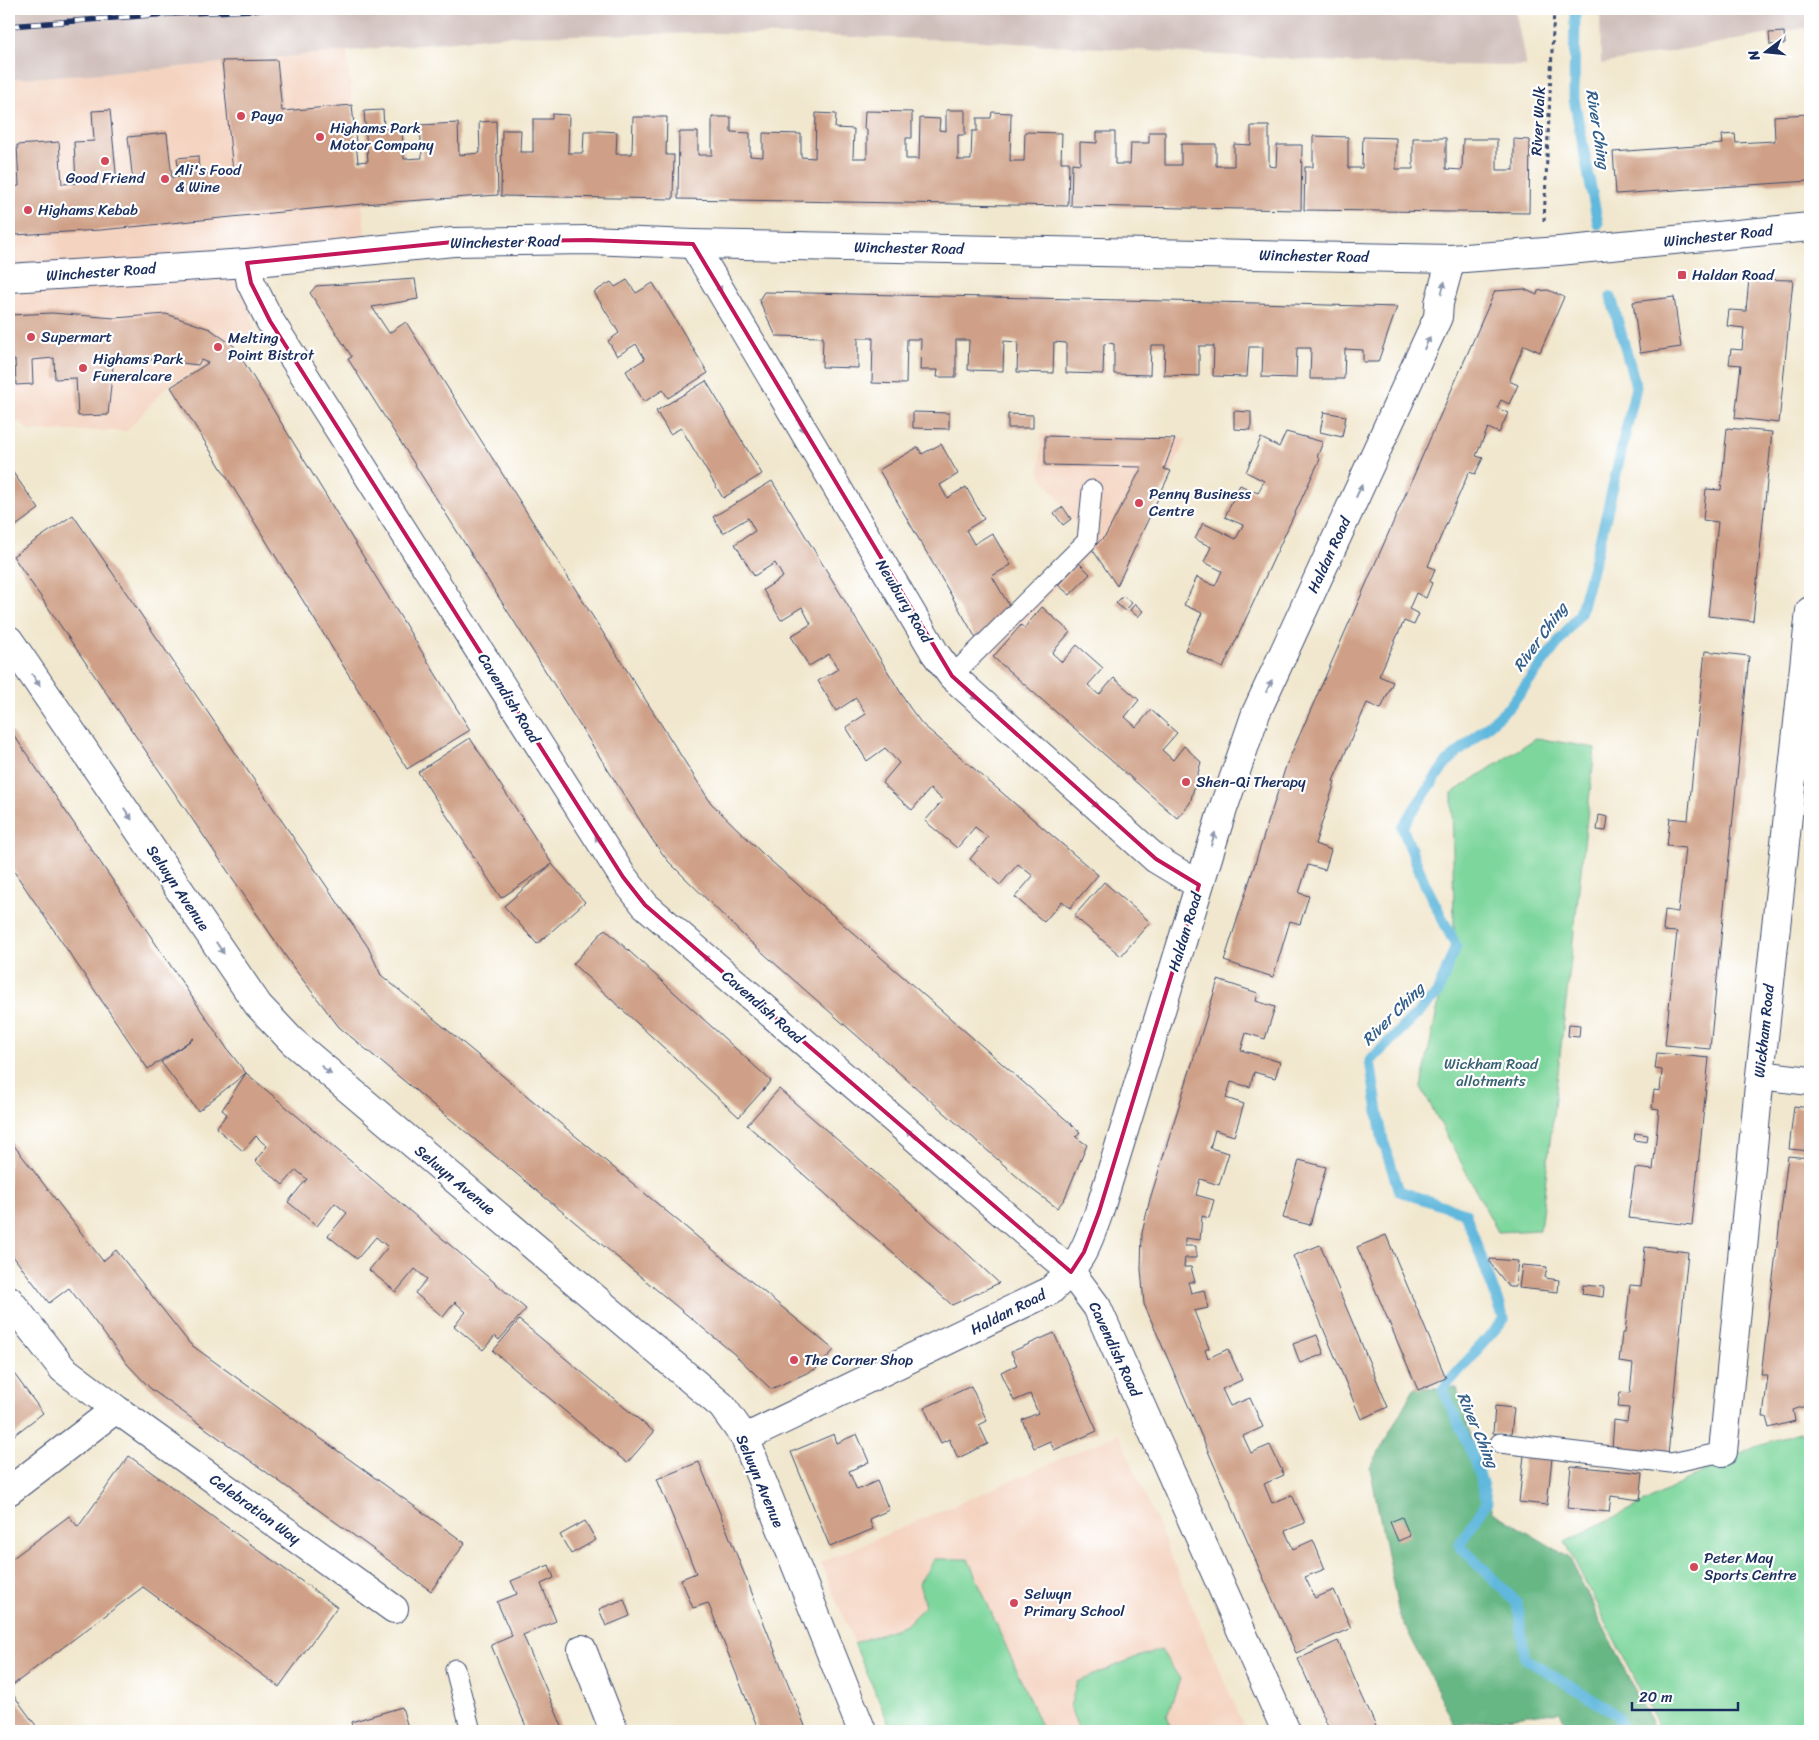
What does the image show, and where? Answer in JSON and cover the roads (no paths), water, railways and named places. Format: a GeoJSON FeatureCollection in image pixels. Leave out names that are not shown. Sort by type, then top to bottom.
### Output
{"type":"FeatureCollection","features":[{"type":"Feature","properties":{"kind":"street","name":"Winchester Road"},"geometry":{"type":"LineString","coordinates":[[9,278],[247,263],[454,242],[588,240],[693,244],[1451,259],[1559,251],[1810,227]]}},
{"type":"Feature","properties":{"kind":"street","name":"Newbury Road"},"geometry":{"type":"LineString","coordinates":[[693,244],[935,653],[952,676],[1156,859],[1199,885]]}},
{"type":"Feature","properties":{"kind":"street","name":"Haldan Road"},"geometry":{"type":"LineString","coordinates":[[744,1438],[1004,1315],[1050,1291],[1071,1272],[1084,1252],[1099,1212],[1199,885],[1256,714],[1438,317],[1439,303],[1451,259]]}},
{"type":"Feature","properties":{"kind":"street","name":"Cavendish Road"},"geometry":{"type":"LineString","coordinates":[[247,263],[254,290],[270,321],[622,877],[645,905],[1071,1272],[1097,1307],[1286,1731]]}},
{"type":"Feature","properties":{"kind":"street","name":"Wickham Road"},"geometry":{"type":"LineString","coordinates":[[1723,1452],[1760,1075],[1810,611]]}},
{"type":"Feature","properties":{"kind":"street","name":"Selwyn Avenue"},"geometry":{"type":"LineString","coordinates":[[9,640],[258,1005],[292,1042],[722,1406],[744,1438],[862,1731]]}},
{"type":"Feature","properties":{"kind":"street"},"geometry":{"type":"LineString","coordinates":[[1760,1075],[1810,1081]]}},
{"type":"Feature","properties":{"kind":"street","name":"Celebration Way"},"geometry":{"type":"LineString","coordinates":[[9,1300],[63,1369],[116,1410],[394,1609]]}},
{"type":"Feature","properties":{"kind":"street"},"geometry":{"type":"LineString","coordinates":[[9,1491],[116,1410]]}},
{"type":"Feature","properties":{"kind":"street"},"geometry":{"type":"LineString","coordinates":[[582,1649],[614,1731]]}},
{"type":"Feature","properties":{"kind":"lane"},"geometry":{"type":"LineString","coordinates":[[952,676],[1087,541],[1092,490]]}},
{"type":"Feature","properties":{"kind":"lane"},"geometry":{"type":"LineString","coordinates":[[1500,1443],[1671,1464],[1723,1452]]}},
{"type":"Feature","properties":{"kind":"lane"},"geometry":{"type":"LineString","coordinates":[[455,1669],[471,1731]]}},
{"type":"Feature","properties":{"kind":"waterway","name":"River Ching"},"geometry":{"type":"LineString","coordinates":[[1575,9],[1574,99],[1598,224]]}},
{"type":"Feature","properties":{"kind":"waterway","name":"River Ching"},"geometry":{"type":"LineString","coordinates":[[1611,297],[1636,387],[1605,521],[1580,614],[1509,707],[1445,764],[1402,827],[1425,884],[1456,946],[1437,994],[1370,1061],[1382,1137],[1399,1191],[1465,1213],[1504,1319],[1443,1389],[1476,1463],[1487,1502],[1459,1545],[1517,1603],[1525,1658],[1619,1716],[1622,1731]]}},
{"type":"Feature","properties":{"kind":"railway"},"geometry":{"type":"LineString","coordinates":[[9,26],[153,15],[272,9]]}},
{"type":"Feature","properties":{"kind":"place","name":"Paya"},"geometry":{"type":"Point","coordinates":[241,116]}},
{"type":"Feature","properties":{"kind":"place","name":"Highams Park Motor Company"},"geometry":{"type":"Point","coordinates":[320,137]}},
{"type":"Feature","properties":{"kind":"place","name":"Good Friend"},"geometry":{"type":"Point","coordinates":[105,161]}},
{"type":"Feature","properties":{"kind":"place","name":"Ali's Food & Wine"},"geometry":{"type":"Point","coordinates":[165,179]}},
{"type":"Feature","properties":{"kind":"place","name":"Highams Kebab"},"geometry":{"type":"Point","coordinates":[28,210]}},
{"type":"Feature","properties":{"kind":"place","name":"Haldan Road"},"geometry":{"type":"Point","coordinates":[1682,275]}},
{"type":"Feature","properties":{"kind":"place","name":"Supermart"},"geometry":{"type":"Point","coordinates":[31,337]}},
{"type":"Feature","properties":{"kind":"place","name":"Melting Point Bistrot"},"geometry":{"type":"Point","coordinates":[218,347]}},
{"type":"Feature","properties":{"kind":"place","name":"Highams Park Funeralcare"},"geometry":{"type":"Point","coordinates":[83,368]}},
{"type":"Feature","properties":{"kind":"place","name":"Penny Business Centre"},"geometry":{"type":"Point","coordinates":[1139,503]}},
{"type":"Feature","properties":{"kind":"place","name":"Shen-Qi Therapy"},"geometry":{"type":"Point","coordinates":[1186,782]}},
{"type":"Feature","properties":{"kind":"place","name":"The Corner Shop"},"geometry":{"type":"Point","coordinates":[794,1360]}},
{"type":"Feature","properties":{"kind":"place","name":"Peter May Sports Centre"},"geometry":{"type":"Point","coordinates":[1694,1567]}},
{"type":"Feature","properties":{"kind":"place","name":"Selwyn Primary School"},"geometry":{"type":"Point","coordinates":[1014,1603]}},
{"type":"Feature","properties":{"kind":"park label","name":"Wickham Road allotments"},"geometry":{"type":"Point","coordinates":[1491,1072]}}]}
